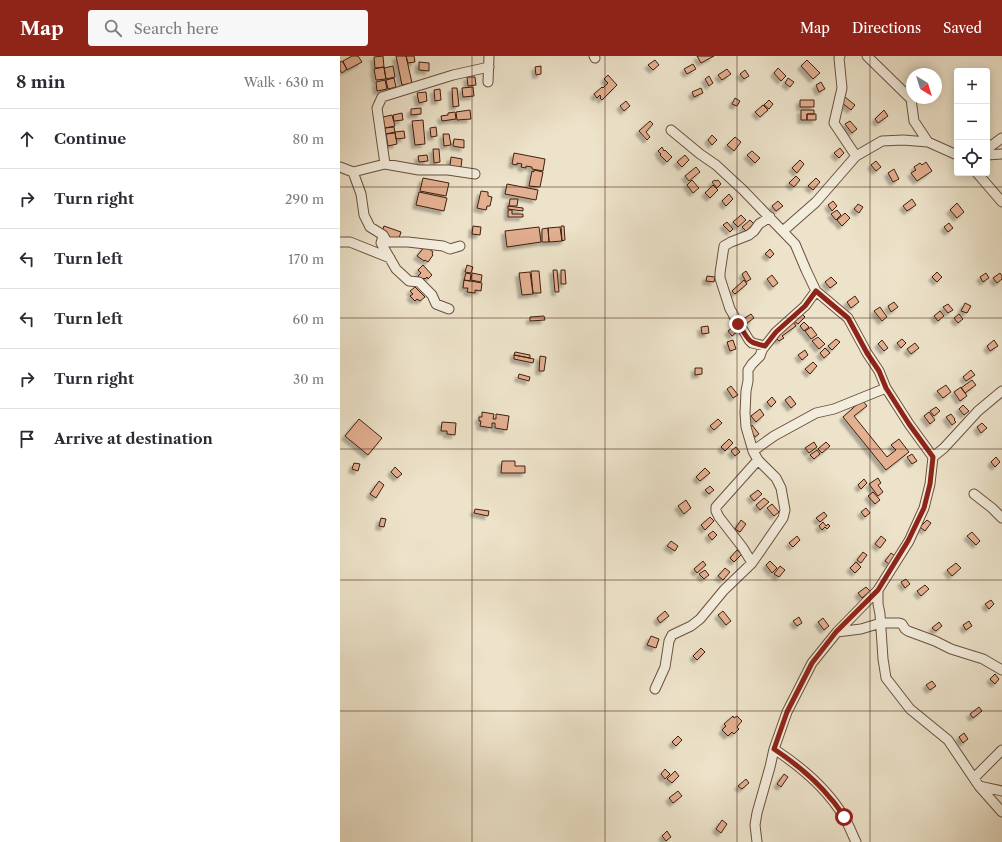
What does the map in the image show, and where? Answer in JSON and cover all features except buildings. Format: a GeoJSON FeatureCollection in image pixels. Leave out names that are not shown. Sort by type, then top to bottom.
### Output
{"type":"FeatureCollection","features":[{"type":"Feature","properties":{"kind":"street"},"geometry":{"type":"LineString","coordinates":[[488,82],[489,56]]}},
{"type":"Feature","properties":{"kind":"street"},"geometry":{"type":"LineString","coordinates":[[840,56],[842,88],[834,123],[856,156]]}},
{"type":"Feature","properties":{"kind":"street"},"geometry":{"type":"LineString","coordinates":[[867,56],[911,99],[914,121],[928,142]]}},
{"type":"Feature","properties":{"kind":"street"},"geometry":{"type":"LineString","coordinates":[[385,164],[377,108],[382,97],[453,75],[489,67]]}},
{"type":"Feature","properties":{"kind":"street"},"geometry":{"type":"LineString","coordinates":[[671,130],[716,165],[743,190],[794,244],[816,291],[848,318],[867,353],[879,371],[886,388],[909,424],[933,457],[930,484],[924,508],[908,541],[878,590],[836,632],[812,663],[787,712],[774,749],[757,813],[755,825],[757,842]]}},
{"type":"Feature","properties":{"kind":"street"},"geometry":{"type":"LineString","coordinates":[[990,147],[1002,138]]}},
{"type":"Feature","properties":{"kind":"street"},"geometry":{"type":"LineString","coordinates":[[783,231],[816,202],[856,156],[882,141],[903,140],[928,142],[954,154]]}},
{"type":"Feature","properties":{"kind":"street"},"geometry":{"type":"LineString","coordinates":[[990,155],[1002,154]]}},
{"type":"Feature","properties":{"kind":"street"},"geometry":{"type":"LineString","coordinates":[[340,167],[353,172],[385,164],[419,170],[448,170],[475,174]]}},
{"type":"Feature","properties":{"kind":"street"},"geometry":{"type":"LineString","coordinates":[[353,172],[361,194],[364,215],[370,227],[383,235],[387,242],[408,242],[442,246],[450,249],[460,246]]}},
{"type":"Feature","properties":{"kind":"street"},"geometry":{"type":"LineString","coordinates":[[980,176],[1002,202]]}},
{"type":"Feature","properties":{"kind":"street"},"geometry":{"type":"LineString","coordinates":[[765,346],[752,343],[736,321],[734,314],[730,309],[720,278],[720,273],[724,246],[748,235],[754,231],[759,224],[770,217]]}},
{"type":"Feature","properties":{"kind":"street"},"geometry":{"type":"LineString","coordinates":[[383,235],[381,243],[396,269],[409,282],[419,282],[432,295],[436,304],[449,308]]}},
{"type":"Feature","properties":{"kind":"street"},"geometry":{"type":"LineString","coordinates":[[340,242],[350,242],[390,258]]}},
{"type":"Feature","properties":{"kind":"street"},"geometry":{"type":"LineString","coordinates":[[655,689],[665,667],[669,641],[672,635],[691,626],[700,619],[724,590],[752,562],[783,518],[785,510],[781,488],[776,478],[758,460],[753,450],[746,426],[745,413],[748,370],[760,356],[762,350],[776,332],[805,306],[816,291]]}},
{"type":"Feature","properties":{"kind":"street"},"geometry":{"type":"LineString","coordinates":[[753,450],[774,436],[816,413],[834,409],[886,388]]}},
{"type":"Feature","properties":{"kind":"street"},"geometry":{"type":"LineString","coordinates":[[933,457],[944,448],[978,411],[1002,391]]}},
{"type":"Feature","properties":{"kind":"street"},"geometry":{"type":"LineString","coordinates":[[752,562],[719,517],[716,507],[758,460]]}},
{"type":"Feature","properties":{"kind":"street"},"geometry":{"type":"LineString","coordinates":[[974,494],[1002,518]]}},
{"type":"Feature","properties":{"kind":"street"},"geometry":{"type":"LineString","coordinates":[[878,590],[878,604],[886,678],[910,710],[948,740],[976,782],[1002,812]]}},
{"type":"Feature","properties":{"kind":"street"},"geometry":{"type":"LineString","coordinates":[[836,632],[861,629],[881,623],[899,623],[902,624],[908,631],[935,641],[951,650],[982,660],[1002,670]]}},
{"type":"Feature","properties":{"kind":"street"},"geometry":{"type":"LineString","coordinates":[[774,749],[806,772],[831,799],[844,817],[856,842]]}},
{"type":"Feature","properties":{"kind":"street"},"geometry":{"type":"LineString","coordinates":[[976,782],[1002,750]]}},
{"type":"Feature","properties":{"kind":"street"},"geometry":{"type":"LineString","coordinates":[[976,782],[1002,790]]}},
{"type":"Feature","properties":{"kind":"route"},"geometry":{"type":"LineString","coordinates":[[738,324],[752,343],[765,346],[776,332],[805,306],[816,291],[848,318],[867,353],[879,371],[886,388],[909,424],[933,457],[930,484],[924,508],[908,541],[878,590],[836,632],[812,663],[787,712],[774,749],[806,772],[831,799],[844,817]]}}]}
